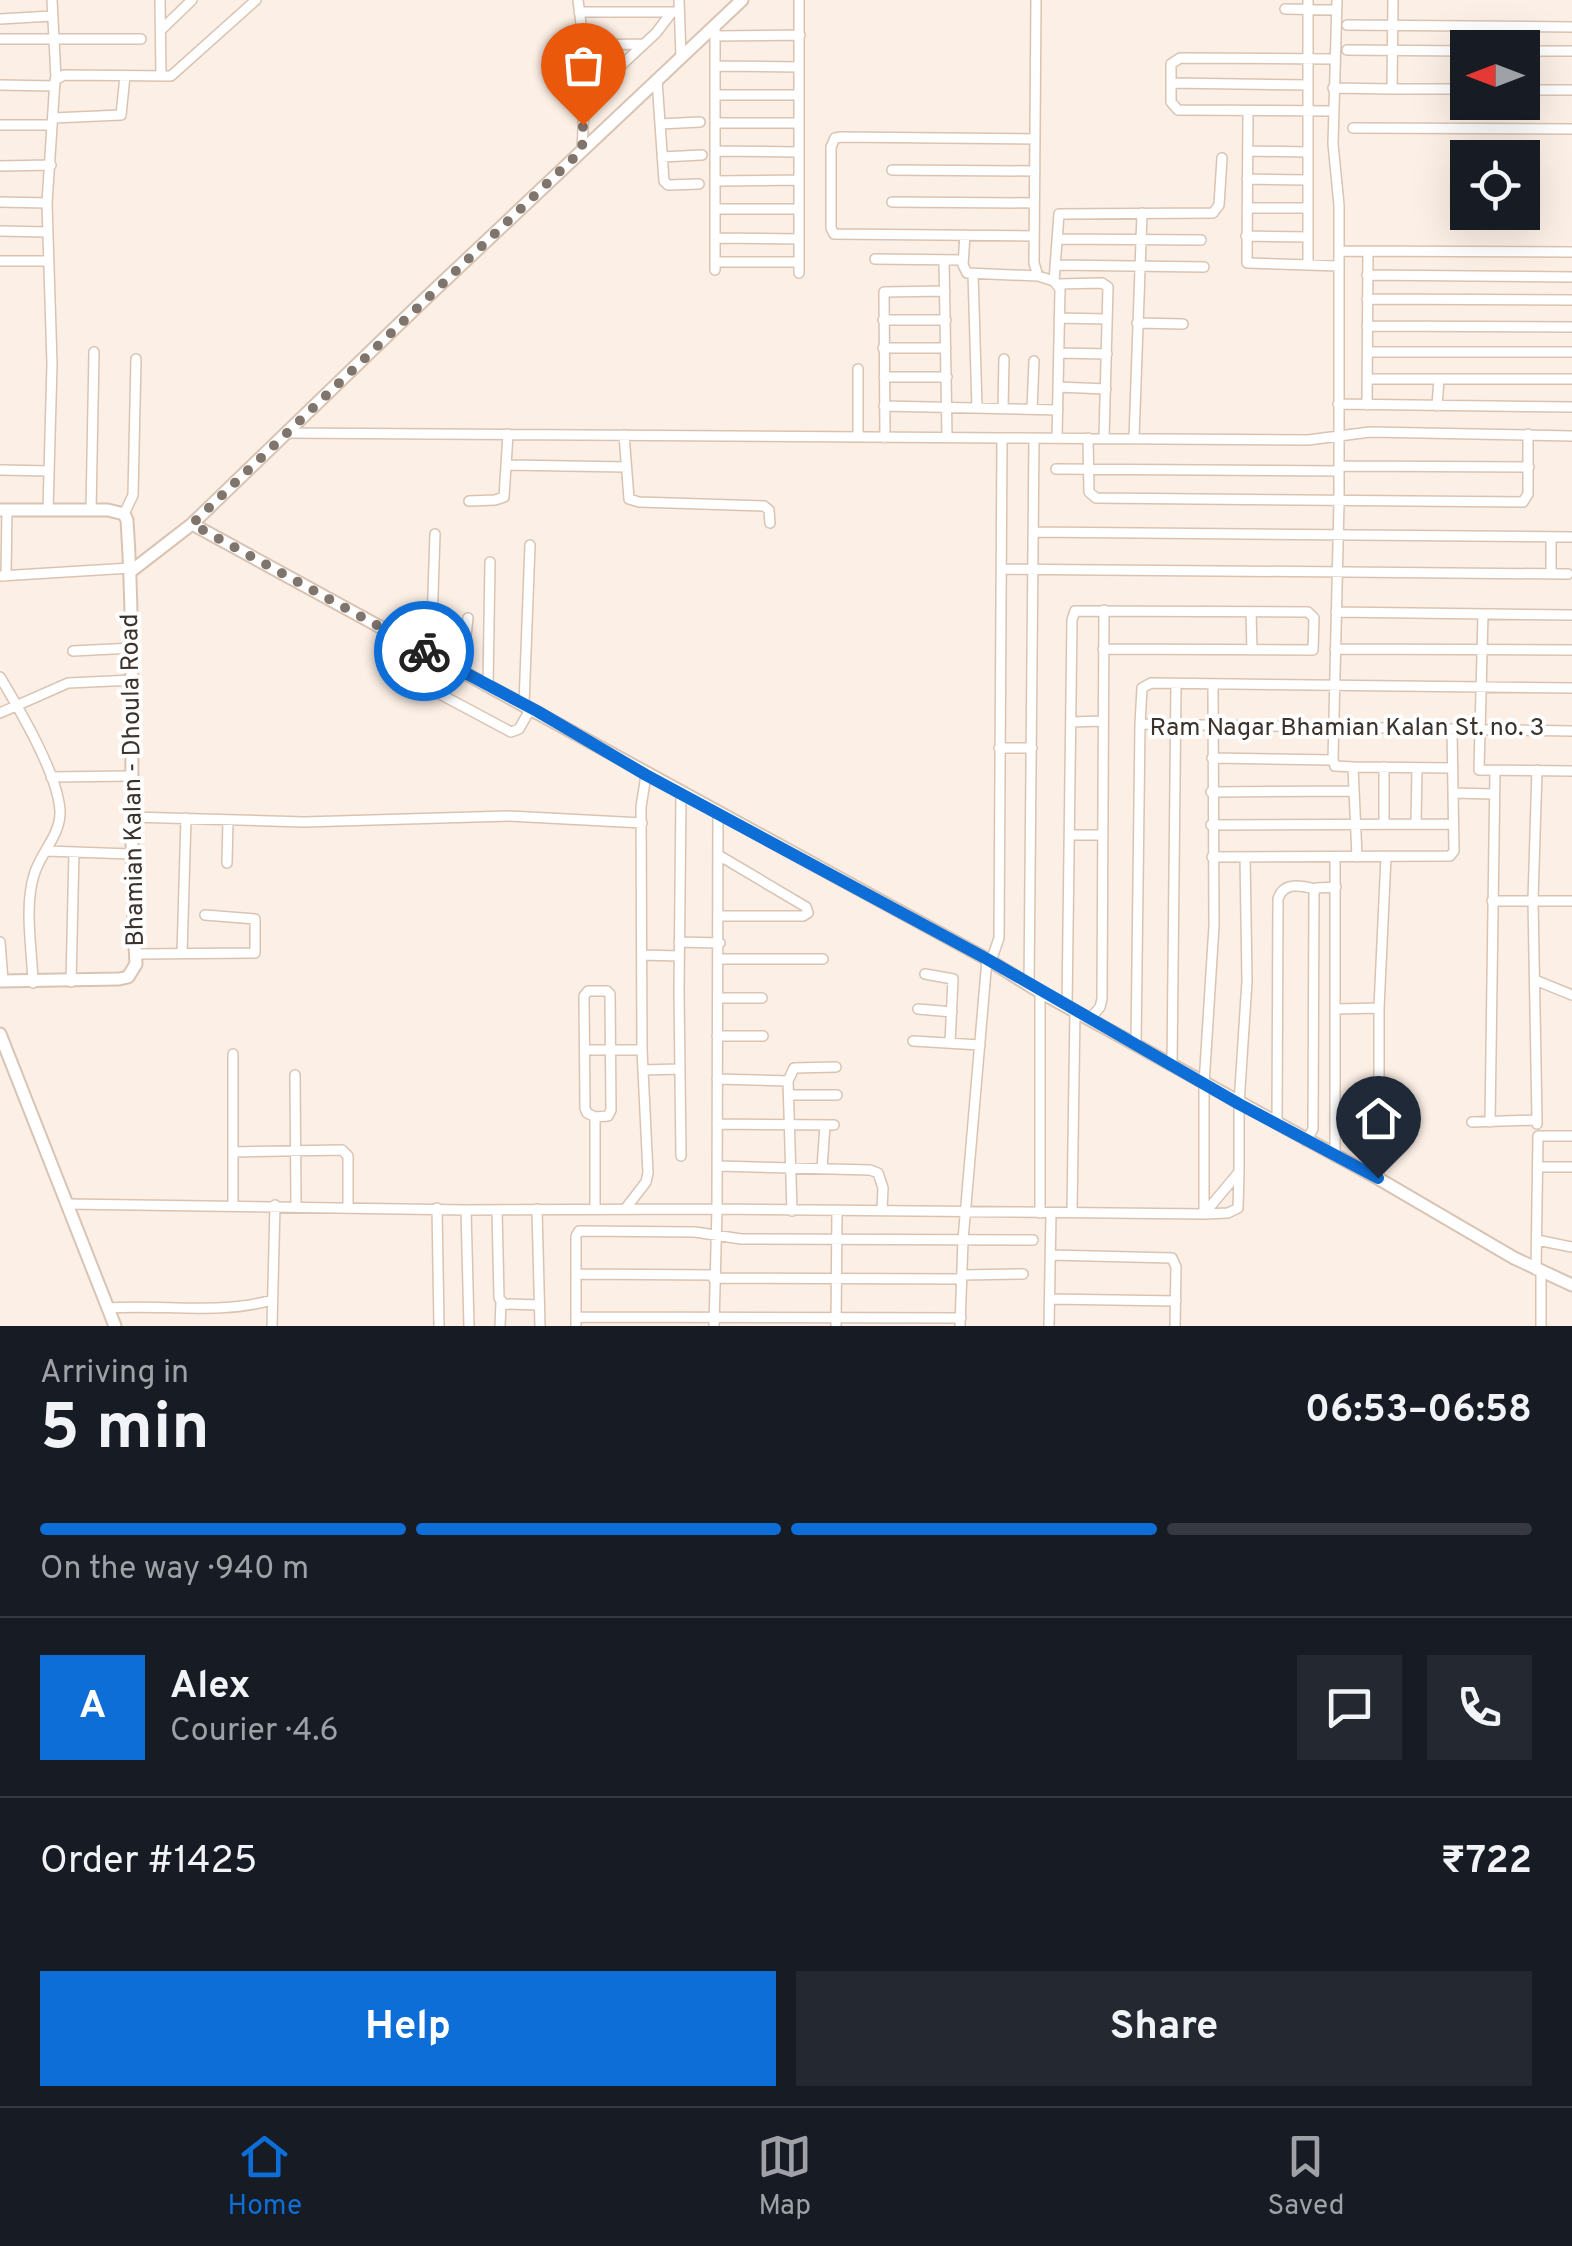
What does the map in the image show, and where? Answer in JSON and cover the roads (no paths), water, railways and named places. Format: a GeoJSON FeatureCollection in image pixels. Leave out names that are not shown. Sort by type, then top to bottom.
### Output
{"type":"FeatureCollection","features":[{"type":"Feature","properties":{"kind":"street"},"geometry":{"type":"LineString","coordinates":[[48,510],[52,364],[47,203],[54,83],[52,0]]}},
{"type":"Feature","properties":{"kind":"street"},"geometry":{"type":"LineString","coordinates":[[160,0],[160,76]]}},
{"type":"Feature","properties":{"kind":"street"},"geometry":{"type":"LineString","coordinates":[[160,30],[192,0]]}},
{"type":"Feature","properties":{"kind":"street"},"geometry":{"type":"LineString","coordinates":[[0,85],[54,83],[64,76],[178,73],[256,0]]}},
{"type":"Feature","properties":{"kind":"street"},"geometry":{"type":"LineString","coordinates":[[679,0],[676,12],[681,58]]}},
{"type":"Feature","properties":{"kind":"street"},"geometry":{"type":"LineString","coordinates":[[136,359],[133,495],[124,514],[3,510],[3,576],[130,570],[192,524],[582,150],[715,31],[742,0]]}},
{"type":"Feature","properties":{"kind":"street"},"geometry":{"type":"LineString","coordinates":[[799,0],[799,274]]}},
{"type":"Feature","properties":{"kind":"street"},"geometry":{"type":"LineString","coordinates":[[1036,0],[1034,263],[1038,276]]}},
{"type":"Feature","properties":{"kind":"street"},"geometry":{"type":"LineString","coordinates":[[1392,88],[1394,0]]}},
{"type":"Feature","properties":{"kind":"street"},"geometry":{"type":"LineString","coordinates":[[1308,5],[1308,266]]}},
{"type":"Feature","properties":{"kind":"street"},"geometry":{"type":"LineString","coordinates":[[1285,10],[1336,5],[1333,111],[1339,251],[1339,536],[1333,760],[1335,766],[1453,768]]}},
{"type":"Feature","properties":{"kind":"street"},"geometry":{"type":"LineString","coordinates":[[582,150],[586,64],[579,6],[676,12]]}},
{"type":"Feature","properties":{"kind":"street"},"geometry":{"type":"LineString","coordinates":[[584,100],[676,12]]}},
{"type":"Feature","properties":{"kind":"street"},"geometry":{"type":"LineString","coordinates":[[0,19],[52,16]]}},
{"type":"Feature","properties":{"kind":"street"},"geometry":{"type":"LineString","coordinates":[[1347,25],[1572,26]]}},
{"type":"Feature","properties":{"kind":"street"},"geometry":{"type":"LineString","coordinates":[[715,31],[800,35]]}},
{"type":"Feature","properties":{"kind":"street"},"geometry":{"type":"LineString","coordinates":[[715,31],[715,266],[799,262]]}},
{"type":"Feature","properties":{"kind":"street"},"geometry":{"type":"LineString","coordinates":[[0,40],[141,39]]}},
{"type":"Feature","properties":{"kind":"street"},"geometry":{"type":"LineString","coordinates":[[582,45],[644,44]]}},
{"type":"Feature","properties":{"kind":"street"},"geometry":{"type":"LineString","coordinates":[[1347,50],[1450,51]]}},
{"type":"Feature","properties":{"kind":"street"},"geometry":{"type":"LineString","coordinates":[[1540,51],[1572,51]]}},
{"type":"Feature","properties":{"kind":"street"},"geometry":{"type":"LineString","coordinates":[[1333,111],[1174,109],[1171,83],[1176,58],[1334,59]]}},
{"type":"Feature","properties":{"kind":"street"},"geometry":{"type":"LineString","coordinates":[[716,66],[800,67]]}},
{"type":"Feature","properties":{"kind":"street"},"geometry":{"type":"LineString","coordinates":[[0,126],[121,115],[125,76]]}},
{"type":"Feature","properties":{"kind":"street"},"geometry":{"type":"LineString","coordinates":[[657,80],[665,184],[699,184]]}},
{"type":"Feature","properties":{"kind":"street"},"geometry":{"type":"LineString","coordinates":[[1171,83],[1307,85]]}},
{"type":"Feature","properties":{"kind":"street"},"geometry":{"type":"LineString","coordinates":[[1334,88],[1450,89]]}},
{"type":"Feature","properties":{"kind":"street"},"geometry":{"type":"LineString","coordinates":[[1540,90],[1572,90]]}},
{"type":"Feature","properties":{"kind":"street"},"geometry":{"type":"LineString","coordinates":[[716,95],[800,95]]}},
{"type":"Feature","properties":{"kind":"street"},"geometry":{"type":"LineString","coordinates":[[1248,110],[1247,264],[1339,266]]}},
{"type":"Feature","properties":{"kind":"street"},"geometry":{"type":"LineString","coordinates":[[660,124],[700,122]]}},
{"type":"Feature","properties":{"kind":"street"},"geometry":{"type":"LineString","coordinates":[[716,123],[800,123]]}},
{"type":"Feature","properties":{"kind":"street"},"geometry":{"type":"LineString","coordinates":[[1353,128],[1572,130]]}},
{"type":"Feature","properties":{"kind":"street"},"geometry":{"type":"LineString","coordinates":[[1034,236],[834,234],[831,228],[832,142],[841,137],[1035,138]]}},
{"type":"Feature","properties":{"kind":"street"},"geometry":{"type":"LineString","coordinates":[[716,151],[799,152]]}},
{"type":"Feature","properties":{"kind":"street"},"geometry":{"type":"LineString","coordinates":[[1248,151],[1307,152]]}},
{"type":"Feature","properties":{"kind":"street"},"geometry":{"type":"LineString","coordinates":[[662,156],[702,155]]}},
{"type":"Feature","properties":{"kind":"street"},"geometry":{"type":"LineString","coordinates":[[1057,438],[1057,218],[1064,213],[1213,213],[1218,205],[1222,158]]}},
{"type":"Feature","properties":{"kind":"street"},"geometry":{"type":"LineString","coordinates":[[0,166],[51,165]]}},
{"type":"Feature","properties":{"kind":"street"},"geometry":{"type":"LineString","coordinates":[[892,170],[1034,170]]}},
{"type":"Feature","properties":{"kind":"street"},"geometry":{"type":"LineString","coordinates":[[716,181],[799,180]]}},
{"type":"Feature","properties":{"kind":"street"},"geometry":{"type":"LineString","coordinates":[[1247,180],[1307,180]]}},
{"type":"Feature","properties":{"kind":"street"},"geometry":{"type":"LineString","coordinates":[[0,202],[47,203]]}},
{"type":"Feature","properties":{"kind":"street"},"geometry":{"type":"LineString","coordinates":[[892,202],[1034,203]]}},
{"type":"Feature","properties":{"kind":"street"},"geometry":{"type":"LineString","coordinates":[[1247,208],[1307,208]]}},
{"type":"Feature","properties":{"kind":"street"},"geometry":{"type":"LineString","coordinates":[[715,209],[799,209]]}},
{"type":"Feature","properties":{"kind":"street"},"geometry":{"type":"LineString","coordinates":[[1134,440],[1142,214]]}},
{"type":"Feature","properties":{"kind":"street"},"geometry":{"type":"LineString","coordinates":[[0,232],[48,232]]}},
{"type":"Feature","properties":{"kind":"street"},"geometry":{"type":"LineString","coordinates":[[965,235],[964,270],[1106,284],[1104,438]]}},
{"type":"Feature","properties":{"kind":"street"},"geometry":{"type":"LineString","coordinates":[[1246,236],[1308,237]]}},
{"type":"Feature","properties":{"kind":"street"},"geometry":{"type":"LineString","coordinates":[[715,238],[799,239]]}},
{"type":"Feature","properties":{"kind":"street"},"geometry":{"type":"LineString","coordinates":[[1057,239],[1202,240]]}},
{"type":"Feature","properties":{"kind":"street"},"geometry":{"type":"LineString","coordinates":[[1339,251],[1572,252]]}},
{"type":"Feature","properties":{"kind":"street"},"geometry":{"type":"LineString","coordinates":[[1367,405],[1368,252]]}},
{"type":"Feature","properties":{"kind":"street"},"geometry":{"type":"LineString","coordinates":[[875,259],[963,260]]}},
{"type":"Feature","properties":{"kind":"street"},"geometry":{"type":"LineString","coordinates":[[0,260],[47,261]]}},
{"type":"Feature","properties":{"kind":"street"},"geometry":{"type":"LineString","coordinates":[[944,260],[947,438]]}},
{"type":"Feature","properties":{"kind":"street"},"geometry":{"type":"LineString","coordinates":[[1058,265],[1204,268]]}},
{"type":"Feature","properties":{"kind":"street"},"geometry":{"type":"LineString","coordinates":[[973,273],[977,408]]}},
{"type":"Feature","properties":{"kind":"street"},"geometry":{"type":"LineString","coordinates":[[1367,275],[1572,277]]}},
{"type":"Feature","properties":{"kind":"street"},"geometry":{"type":"LineString","coordinates":[[885,438],[884,292],[945,291]]}},
{"type":"Feature","properties":{"kind":"street"},"geometry":{"type":"LineString","coordinates":[[1367,299],[1572,300]]}},
{"type":"Feature","properties":{"kind":"street"},"geometry":{"type":"LineString","coordinates":[[1059,318],[1108,318]]}},
{"type":"Feature","properties":{"kind":"street"},"geometry":{"type":"LineString","coordinates":[[883,320],[946,320]]}},
{"type":"Feature","properties":{"kind":"street"},"geometry":{"type":"LineString","coordinates":[[1136,323],[1183,324]]}},
{"type":"Feature","properties":{"kind":"street"},"geometry":{"type":"LineString","coordinates":[[1368,326],[1572,327]]}},
{"type":"Feature","properties":{"kind":"street"},"geometry":{"type":"LineString","coordinates":[[884,348],[946,348]]}},
{"type":"Feature","properties":{"kind":"street"},"geometry":{"type":"LineString","coordinates":[[91,510],[94,352]]}},
{"type":"Feature","properties":{"kind":"street"},"geometry":{"type":"LineString","coordinates":[[1059,352],[1106,354]]}},
{"type":"Feature","properties":{"kind":"street"},"geometry":{"type":"LineString","coordinates":[[1368,352],[1572,352]]}},
{"type":"Feature","properties":{"kind":"street"},"geometry":{"type":"LineString","coordinates":[[1003,409],[1004,360]]}},
{"type":"Feature","properties":{"kind":"street"},"geometry":{"type":"LineString","coordinates":[[1032,409],[1034,360]]}},
{"type":"Feature","properties":{"kind":"street"},"geometry":{"type":"LineString","coordinates":[[858,368],[858,438]]}},
{"type":"Feature","properties":{"kind":"street"},"geometry":{"type":"LineString","coordinates":[[884,377],[947,377]]}},
{"type":"Feature","properties":{"kind":"street"},"geometry":{"type":"LineString","coordinates":[[1368,379],[1572,378]]}},
{"type":"Feature","properties":{"kind":"street"},"geometry":{"type":"LineString","coordinates":[[1437,406],[1440,379]]}},
{"type":"Feature","properties":{"kind":"street"},"geometry":{"type":"LineString","coordinates":[[1058,388],[1106,389]]}},
{"type":"Feature","properties":{"kind":"street"},"geometry":{"type":"LineString","coordinates":[[1338,404],[1572,407]]}},
{"type":"Feature","properties":{"kind":"street"},"geometry":{"type":"LineString","coordinates":[[884,406],[1058,410]]}},
{"type":"Feature","properties":{"kind":"street"},"geometry":{"type":"LineString","coordinates":[[286,433],[1134,440],[1308,440],[1370,432],[1572,436]]}},
{"type":"Feature","properties":{"kind":"street"},"geometry":{"type":"LineString","coordinates":[[469,501],[504,497],[508,434]]}},
{"type":"Feature","properties":{"kind":"street"},"geometry":{"type":"LineString","coordinates":[[1088,438],[1089,492],[1096,498],[1523,502],[1528,498],[1528,434]]}},
{"type":"Feature","properties":{"kind":"street"},"geometry":{"type":"LineString","coordinates":[[624,436],[626,494],[633,501],[764,506],[769,510],[770,523]]}},
{"type":"Feature","properties":{"kind":"street"},"geometry":{"type":"LineString","coordinates":[[1002,438],[999,938],[989,960],[980,1046],[966,1213],[964,1240],[961,1276],[961,1322],[576,1321],[579,1231],[695,1232],[716,1237],[837,1240],[964,1240],[1032,1240]]}},
{"type":"Feature","properties":{"kind":"street"},"geometry":{"type":"LineString","coordinates":[[1034,438],[1035,989],[1051,1256],[1049,1326]]}},
{"type":"Feature","properties":{"kind":"street"},"geometry":{"type":"LineString","coordinates":[[506,465],[626,467]]}},
{"type":"Feature","properties":{"kind":"street"},"geometry":{"type":"LineString","coordinates":[[1056,469],[1529,467]]}},
{"type":"Feature","properties":{"kind":"street"},"geometry":{"type":"LineString","coordinates":[[1,470],[49,471]]}},
{"type":"Feature","properties":{"kind":"street","name":"Bhamian Kalan - Dhoula Road"},"geometry":{"type":"LineString","coordinates":[[2,981],[71,982],[128,977],[136,964],[130,854],[133,680],[124,514]]}},
{"type":"Feature","properties":{"kind":"street"},"geometry":{"type":"LineString","coordinates":[[192,524],[989,960],[1239,1104],[1572,1285]]}},
{"type":"Feature","properties":{"kind":"street"},"geometry":{"type":"LineString","coordinates":[[1034,532],[1572,537]]}},
{"type":"Feature","properties":{"kind":"street"},"geometry":{"type":"LineString","coordinates":[[434,534],[438,693],[511,732],[519,729],[528,706],[530,545]]}},
{"type":"Feature","properties":{"kind":"street"},"geometry":{"type":"LineString","coordinates":[[1550,536],[1551,574]]}},
{"type":"Feature","properties":{"kind":"street"},"geometry":{"type":"LineString","coordinates":[[488,686],[490,562]]}},
{"type":"Feature","properties":{"kind":"street"},"geometry":{"type":"LineString","coordinates":[[1001,569],[1568,574]]}},
{"type":"Feature","properties":{"kind":"street"},"geometry":{"type":"LineString","coordinates":[[1072,1212],[1072,614],[1078,610],[1251,612],[1311,613],[1314,618],[1315,646],[1310,651],[1104,649]]}},
{"type":"Feature","properties":{"kind":"street"},"geometry":{"type":"LineString","coordinates":[[1090,1019],[1102,998],[1104,610]]}},
{"type":"Feature","properties":{"kind":"street"},"geometry":{"type":"LineString","coordinates":[[1251,612],[1252,650]]}},
{"type":"Feature","properties":{"kind":"street"},"geometry":{"type":"LineString","coordinates":[[1336,612],[1572,615]]}},
{"type":"Feature","properties":{"kind":"street"},"geometry":{"type":"LineString","coordinates":[[1483,615],[1479,770],[1572,771]]}},
{"type":"Feature","properties":{"kind":"street"},"geometry":{"type":"LineString","coordinates":[[462,672],[468,618]]}},
{"type":"Feature","properties":{"kind":"street"},"geometry":{"type":"LineString","coordinates":[[74,651],[132,648]]}},
{"type":"Feature","properties":{"kind":"street"},"geometry":{"type":"LineString","coordinates":[[1335,648],[1572,650]]}},
{"type":"Feature","properties":{"kind":"street"},"geometry":{"type":"LineString","coordinates":[[0,677],[51,777],[60,810],[58,824],[35,870],[31,887],[32,983]]}},
{"type":"Feature","properties":{"kind":"street"},"geometry":{"type":"LineString","coordinates":[[0,713],[68,683],[133,680]]}},
{"type":"Feature","properties":{"kind":"street"},"geometry":{"type":"LineString","coordinates":[[1140,724],[1142,688],[1151,683],[1572,688]]}},
{"type":"Feature","properties":{"kind":"street"},"geometry":{"type":"LineString","coordinates":[[1172,1066],[1176,684]]}},
{"type":"Feature","properties":{"kind":"street"},"geometry":{"type":"LineString","coordinates":[[1204,1214],[1204,1084],[1213,981],[1213,685]]}},
{"type":"Feature","properties":{"kind":"street"},"geometry":{"type":"LineString","coordinates":[[1071,722],[1102,722]]}},
{"type":"Feature","properties":{"kind":"street","name":"Ram Nagar Bhamian Kalan St. no. 3"},"geometry":{"type":"LineString","coordinates":[[1136,1045],[1140,724],[1572,730]]}},
{"type":"Feature","properties":{"kind":"street"},"geometry":{"type":"LineString","coordinates":[[1212,858],[1450,856],[1454,851],[1452,730]]}},
{"type":"Feature","properties":{"kind":"street"},"geometry":{"type":"LineString","coordinates":[[1000,748],[1032,748]]}},
{"type":"Feature","properties":{"kind":"street"},"geometry":{"type":"LineString","coordinates":[[1212,758],[1333,760]]}},
{"type":"Feature","properties":{"kind":"street"},"geometry":{"type":"LineString","coordinates":[[1353,767],[1357,857]]}},
{"type":"Feature","properties":{"kind":"street"},"geometry":{"type":"LineString","coordinates":[[1384,767],[1384,823]]}},
{"type":"Feature","properties":{"kind":"street"},"geometry":{"type":"LineString","coordinates":[[1416,823],[1418,768]]}},
{"type":"Feature","properties":{"kind":"street"},"geometry":{"type":"LineString","coordinates":[[1538,770],[1534,900],[1537,1240],[1542,1326]]}},
{"type":"Feature","properties":{"kind":"street"},"geometry":{"type":"LineString","coordinates":[[1490,1122],[1495,771]]}},
{"type":"Feature","properties":{"kind":"street"},"geometry":{"type":"LineString","coordinates":[[626,1208],[646,1182],[648,1173],[642,1050],[642,795],[646,775]]}},
{"type":"Feature","properties":{"kind":"street"},"geometry":{"type":"LineString","coordinates":[[51,777],[131,776]]}},
{"type":"Feature","properties":{"kind":"street"},"geometry":{"type":"LineString","coordinates":[[1211,792],[1354,791]]}},
{"type":"Feature","properties":{"kind":"street"},"geometry":{"type":"LineString","coordinates":[[681,794],[681,1156]]}},
{"type":"Feature","properties":{"kind":"street"},"geometry":{"type":"LineString","coordinates":[[1453,794],[1493,794]]}},
{"type":"Feature","properties":{"kind":"street"},"geometry":{"type":"LineString","coordinates":[[714,1321],[720,958],[718,814]]}},
{"type":"Feature","properties":{"kind":"street"},"geometry":{"type":"LineString","coordinates":[[130,817],[304,822],[509,816],[642,823]]}},
{"type":"Feature","properties":{"kind":"street"},"geometry":{"type":"LineString","coordinates":[[182,954],[186,818]]}},
{"type":"Feature","properties":{"kind":"street"},"geometry":{"type":"LineString","coordinates":[[227,863],[228,820]]}},
{"type":"Feature","properties":{"kind":"street"},"geometry":{"type":"LineString","coordinates":[[1211,825],[1454,824]]}},
{"type":"Feature","properties":{"kind":"street"},"geometry":{"type":"LineString","coordinates":[[1070,835],[1102,836]]}},
{"type":"Feature","properties":{"kind":"street"},"geometry":{"type":"LineString","coordinates":[[47,851],[130,854]]}},
{"type":"Feature","properties":{"kind":"street"},"geometry":{"type":"LineString","coordinates":[[71,982],[74,852]]}},
{"type":"Feature","properties":{"kind":"street"},"geometry":{"type":"LineString","coordinates":[[719,916],[808,913],[806,906],[720,856]]}},
{"type":"Feature","properties":{"kind":"street"},"geometry":{"type":"LineString","coordinates":[[1335,1156],[1336,856]]}},
{"type":"Feature","properties":{"kind":"street"},"geometry":{"type":"LineString","coordinates":[[1378,1178],[1386,856]]}},
{"type":"Feature","properties":{"kind":"street"},"geometry":{"type":"LineString","coordinates":[[67,1204],[1228,1213],[1238,1208],[1239,1104],[1247,981],[1245,857]]}},
{"type":"Feature","properties":{"kind":"street"},"geometry":{"type":"LineString","coordinates":[[1277,1124],[1278,900],[1284,888],[1292,886],[1336,887]]}},
{"type":"Feature","properties":{"kind":"street"},"geometry":{"type":"LineString","coordinates":[[1306,1141],[1312,1135],[1313,1107],[1315,888]]}},
{"type":"Feature","properties":{"kind":"street"},"geometry":{"type":"LineString","coordinates":[[1492,901],[1572,901]]}},
{"type":"Feature","properties":{"kind":"street"},"geometry":{"type":"LineString","coordinates":[[136,954],[255,953],[255,919],[206,914]]}},
{"type":"Feature","properties":{"kind":"street"},"geometry":{"type":"LineString","coordinates":[[0,942],[2,981]]}},
{"type":"Feature","properties":{"kind":"street"},"geometry":{"type":"LineString","coordinates":[[679,942],[720,943]]}},
{"type":"Feature","properties":{"kind":"street"},"geometry":{"type":"LineString","coordinates":[[642,955],[679,956]]}},
{"type":"Feature","properties":{"kind":"street"},"geometry":{"type":"LineString","coordinates":[[1314,956],[1336,957]]}},
{"type":"Feature","properties":{"kind":"street"},"geometry":{"type":"LineString","coordinates":[[720,958],[823,958]]}},
{"type":"Feature","properties":{"kind":"street"},"geometry":{"type":"LineString","coordinates":[[925,974],[952,977],[950,1043]]}},
{"type":"Feature","properties":{"kind":"street"},"geometry":{"type":"LineString","coordinates":[[1535,980],[1572,995]]}},
{"type":"Feature","properties":{"kind":"street"},"geometry":{"type":"LineString","coordinates":[[588,991],[610,994],[612,1110],[608,1116],[595,1116],[585,1108],[585,1050],[584,996],[588,991]]}},
{"type":"Feature","properties":{"kind":"street"},"geometry":{"type":"LineString","coordinates":[[718,998],[762,998]]}},
{"type":"Feature","properties":{"kind":"street"},"geometry":{"type":"LineString","coordinates":[[1336,1008],[1380,1008]]}},
{"type":"Feature","properties":{"kind":"street"},"geometry":{"type":"LineString","coordinates":[[918,1009],[952,1012]]}},
{"type":"Feature","properties":{"kind":"street"},"geometry":{"type":"LineString","coordinates":[[0,1034],[115,1326]]}},
{"type":"Feature","properties":{"kind":"street"},"geometry":{"type":"LineString","coordinates":[[717,1036],[763,1036]]}},
{"type":"Feature","properties":{"kind":"street"},"geometry":{"type":"LineString","coordinates":[[913,1041],[980,1046]]}},
{"type":"Feature","properties":{"kind":"street"},"geometry":{"type":"LineString","coordinates":[[585,1050],[642,1050]]}},
{"type":"Feature","properties":{"kind":"street"},"geometry":{"type":"LineString","coordinates":[[232,1204],[233,1054]]}},
{"type":"Feature","properties":{"kind":"street"},"geometry":{"type":"LineString","coordinates":[[792,1210],[788,1081],[794,1068],[836,1068]]}},
{"type":"Feature","properties":{"kind":"street"},"geometry":{"type":"LineString","coordinates":[[643,1070],[680,1069]]}},
{"type":"Feature","properties":{"kind":"street"},"geometry":{"type":"LineString","coordinates":[[295,1074],[296,1205]]}},
{"type":"Feature","properties":{"kind":"street"},"geometry":{"type":"LineString","coordinates":[[717,1080],[788,1081]]}},
{"type":"Feature","properties":{"kind":"street"},"geometry":{"type":"LineString","coordinates":[[790,1095],[837,1095]]}},
{"type":"Feature","properties":{"kind":"street"},"geometry":{"type":"LineString","coordinates":[[1313,1107],[1336,1108]]}},
{"type":"Feature","properties":{"kind":"street"},"geometry":{"type":"LineString","coordinates":[[595,1116],[595,1207]]}},
{"type":"Feature","properties":{"kind":"street"},"geometry":{"type":"LineString","coordinates":[[1472,1122],[1537,1120]]}},
{"type":"Feature","properties":{"kind":"street"},"geometry":{"type":"LineString","coordinates":[[718,1124],[829,1125],[822,1168]]}},
{"type":"Feature","properties":{"kind":"street"},"geometry":{"type":"LineString","coordinates":[[1538,1136],[1572,1136]]}},
{"type":"Feature","properties":{"kind":"street"},"geometry":{"type":"LineString","coordinates":[[233,1152],[346,1152],[348,1206]]}},
{"type":"Feature","properties":{"kind":"street"},"geometry":{"type":"LineString","coordinates":[[718,1166],[878,1173],[884,1188],[882,1210]]}},
{"type":"Feature","properties":{"kind":"street"},"geometry":{"type":"LineString","coordinates":[[1538,1168],[1572,1167]]}},
{"type":"Feature","properties":{"kind":"street"},"geometry":{"type":"LineString","coordinates":[[1204,1214],[1239,1172]]}},
{"type":"Feature","properties":{"kind":"street"},"geometry":{"type":"LineString","coordinates":[[272,1326],[275,1204]]}},
{"type":"Feature","properties":{"kind":"street"},"geometry":{"type":"LineString","coordinates":[[437,1208],[440,1326]]}},
{"type":"Feature","properties":{"kind":"street"},"geometry":{"type":"LineString","coordinates":[[537,1209],[540,1326]]}},
{"type":"Feature","properties":{"kind":"street"},"geometry":{"type":"LineString","coordinates":[[466,1210],[469,1326]]}},
{"type":"Feature","properties":{"kind":"street"},"geometry":{"type":"LineString","coordinates":[[497,1210],[500,1326]]}},
{"type":"Feature","properties":{"kind":"street"},"geometry":{"type":"LineString","coordinates":[[836,1322],[837,1210]]}},
{"type":"Feature","properties":{"kind":"street"},"geometry":{"type":"LineString","coordinates":[[1537,1240],[1572,1247]]}},
{"type":"Feature","properties":{"kind":"street"},"geometry":{"type":"LineString","coordinates":[[1051,1256],[1172,1258],[1176,1267],[1175,1326]]}},
{"type":"Feature","properties":{"kind":"street"},"geometry":{"type":"LineString","coordinates":[[576,1274],[836,1280],[1023,1274]]}},
{"type":"Feature","properties":{"kind":"street"},"geometry":{"type":"LineString","coordinates":[[1050,1299],[1176,1301]]}},
{"type":"Feature","properties":{"kind":"street"},"geometry":{"type":"LineString","coordinates":[[108,1308],[236,1307],[272,1300]]}},
{"type":"Feature","properties":{"kind":"street"},"geometry":{"type":"LineString","coordinates":[[501,1302],[539,1305]]}}]}
